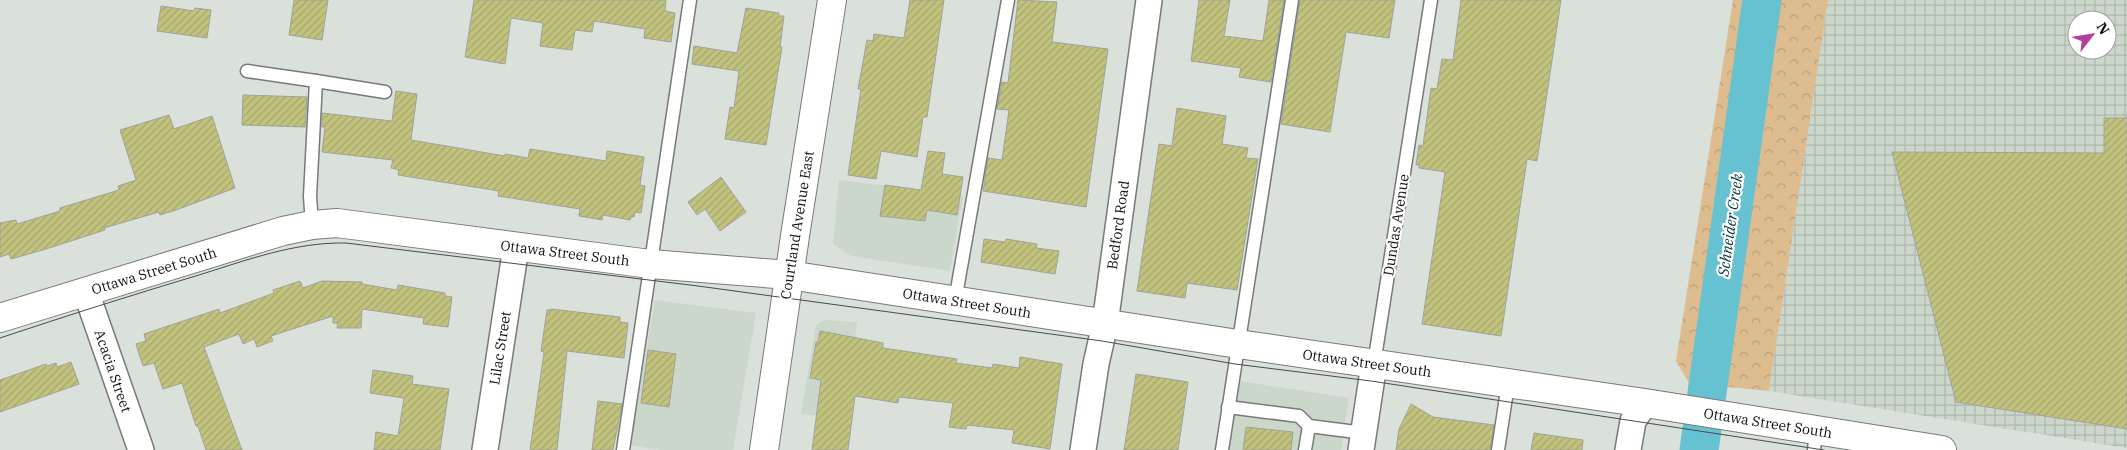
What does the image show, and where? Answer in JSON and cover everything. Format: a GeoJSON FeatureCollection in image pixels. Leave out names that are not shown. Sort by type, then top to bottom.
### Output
{"type":"FeatureCollection","features":[{"type":"Feature","properties":{"kind":"main road","name":"Courtland Avenue East"},"geometry":{"type":"LineString","coordinates":[[764,450],[832,0]]}},
{"type":"Feature","properties":{"kind":"main road","name":"Ottawa Street South"},"geometry":{"type":"LineString","coordinates":[[0,318],[283,231],[312,224],[337,223],[650,264],[789,275],[1238,344],[1645,403],[1742,419],[1815,440],[1942,450]]}},
{"type":"Feature","properties":{"kind":"street","name":"Bedford Road"},"geometry":{"type":"LineString","coordinates":[[1083,450],[1096,364],[1105,324],[1149,0]]}},
{"type":"Feature","properties":{"kind":"street","name":"Lilac Street"},"geometry":{"type":"LineString","coordinates":[[485,450],[516,247]]}},
{"type":"Feature","properties":{"kind":"street","name":"Acacia Street"},"geometry":{"type":"LineString","coordinates":[[86,292],[140,450]]}},
{"type":"Feature","properties":{"kind":"street","name":"Dundas Avenue"},"geometry":{"type":"LineString","coordinates":[[1362,442],[1374,364]]}},
{"type":"Feature","properties":{"kind":"street"},"geometry":{"type":"LineString","coordinates":[[1628,450],[1632,421],[1645,403]]}},
{"type":"Feature","properties":{"kind":"lane"},"geometry":{"type":"LineString","coordinates":[[623,450],[690,0]]}},
{"type":"Feature","properties":{"kind":"lane"},"geometry":{"type":"LineString","coordinates":[[955,301],[1008,0]]}},
{"type":"Feature","properties":{"kind":"lane"},"geometry":{"type":"LineString","coordinates":[[1222,450],[1292,0]]}},
{"type":"Feature","properties":{"kind":"lane","name":"Dundas Avenue"},"geometry":{"type":"LineString","coordinates":[[1374,364],[1431,0]]}},
{"type":"Feature","properties":{"kind":"lane"},"geometry":{"type":"LineString","coordinates":[[247,72],[385,92]]}},
{"type":"Feature","properties":{"kind":"lane"},"geometry":{"type":"LineString","coordinates":[[312,224],[310,196],[316,81]]}},
{"type":"Feature","properties":{"kind":"lane"},"geometry":{"type":"LineString","coordinates":[[1498,450],[1508,384]]}},
{"type":"Feature","properties":{"kind":"lane"},"geometry":{"type":"LineString","coordinates":[[1228,407],[1298,416],[1309,426],[1362,442]]}},
{"type":"Feature","properties":{"kind":"lane"},"geometry":{"type":"LineString","coordinates":[[1306,450],[1309,426]]}},
{"type":"Feature","properties":{"kind":"shaded area"},"geometry":{"type":"Polygon","coordinates":[[[1828,0],[2127,0],[2127,448],[1769,391],[1828,0]]]}},
{"type":"Feature","properties":{"kind":"shaded area"},"geometry":{"type":"Polygon","coordinates":[[[839,180],[963,195],[950,271],[851,256],[833,244],[839,180]]]}},
{"type":"Feature","properties":{"kind":"shaded area"},"geometry":{"type":"Polygon","coordinates":[[[655,300],[756,313],[733,450],[660,450],[630,445],[655,300]]]}},
{"type":"Feature","properties":{"kind":"shaded area"},"geometry":{"type":"Polygon","coordinates":[[[824,320],[857,322],[845,419],[801,414],[816,325],[824,320]]]}},
{"type":"Feature","properties":{"kind":"shaded area"},"geometry":{"type":"Polygon","coordinates":[[[1239,381],[1349,398],[1341,450],[1229,450],[1239,381]]]}},
{"type":"Feature","properties":{"kind":"green space"},"geometry":{"type":"Polygon","coordinates":[[[1733,0],[1828,0],[1769,391],[1689,383],[1676,361],[1733,0]]]}},
{"type":"Feature","properties":{"kind":"building"},"geometry":{"type":"Polygon","coordinates":[[[294,0],[328,0],[322,40],[289,35],[294,0]]]}},
{"type":"Feature","properties":{"kind":"building"},"geometry":{"type":"Polygon","coordinates":[[[474,0],[666,0],[665,11],[675,13],[671,42],[644,38],[645,29],[594,21],[592,32],[575,30],[572,50],[540,46],[543,23],[511,18],[505,64],[465,57],[474,0]]]}},
{"type":"Feature","properties":{"kind":"building"},"geometry":{"type":"Polygon","coordinates":[[[910,0],[944,0],[927,117],[923,117],[917,157],[881,151],[876,179],[848,175],[861,89],[858,89],[867,40],[873,41],[874,34],[904,38],[910,0]]]}},
{"type":"Feature","properties":{"kind":"building"},"geometry":{"type":"Polygon","coordinates":[[[1018,0],[1057,2],[1052,42],[1108,49],[1086,207],[983,191],[988,158],[1002,160],[1009,110],[997,109],[1002,82],[1008,83],[1018,0]]]}},
{"type":"Feature","properties":{"kind":"building"},"geometry":{"type":"Polygon","coordinates":[[[1199,0],[1230,0],[1224,36],[1263,41],[1269,0],[1284,0],[1271,82],[1239,77],[1241,68],[1191,61],[1199,0]]]}},
{"type":"Feature","properties":{"kind":"building"},"geometry":{"type":"Polygon","coordinates":[[[1300,0],[1395,0],[1389,38],[1346,32],[1330,132],[1281,124],[1300,0]]]}},
{"type":"Feature","properties":{"kind":"building"},"geometry":{"type":"Polygon","coordinates":[[[1461,0],[1561,0],[1537,161],[1527,159],[1501,336],[1422,324],[1445,172],[1419,168],[1420,165],[1416,165],[1419,145],[1423,146],[1431,88],[1437,89],[1442,59],[1453,60],[1461,0]]]}},
{"type":"Feature","properties":{"kind":"building"},"geometry":{"type":"Polygon","coordinates":[[[161,6],[194,11],[195,8],[211,10],[207,38],[157,31],[161,6]]]}},
{"type":"Feature","properties":{"kind":"building"},"geometry":{"type":"Polygon","coordinates":[[[746,8],[779,13],[779,16],[784,16],[780,47],[782,47],[766,145],[725,139],[730,107],[734,108],[739,71],[692,64],[694,46],[737,53],[746,8]]]}},
{"type":"Feature","properties":{"kind":"building"},"geometry":{"type":"Polygon","coordinates":[[[396,91],[417,94],[411,140],[505,156],[505,154],[528,158],[530,149],[606,161],[607,151],[644,157],[640,185],[645,186],[641,213],[635,212],[634,217],[631,217],[630,220],[603,215],[602,220],[579,216],[580,209],[498,196],[499,191],[398,175],[399,170],[391,168],[393,160],[322,152],[325,127],[322,127],[322,113],[392,121],[396,91]]]}},
{"type":"Feature","properties":{"kind":"building"},"geometry":{"type":"Polygon","coordinates":[[[243,95],[307,97],[305,127],[242,125],[243,95]]]}},
{"type":"Feature","properties":{"kind":"building"},"geometry":{"type":"Polygon","coordinates":[[[1177,108],[1226,116],[1222,144],[1248,148],[1246,158],[1258,159],[1237,290],[1187,283],[1185,298],[1137,291],[1159,144],[1172,146],[1177,108]]]}},
{"type":"Feature","properties":{"kind":"building"},"geometry":{"type":"Polygon","coordinates":[[[169,115],[174,129],[212,116],[235,188],[176,210],[160,215],[159,212],[104,228],[105,230],[46,249],[11,259],[9,254],[0,257],[0,223],[16,220],[17,224],[60,211],[60,208],[119,190],[118,186],[136,180],[120,130],[169,115]]]}},
{"type":"Feature","properties":{"kind":"building"},"geometry":{"type":"Polygon","coordinates":[[[2104,118],[2127,118],[2127,429],[1956,402],[1892,152],[2104,153],[2104,118]]]}},
{"type":"Feature","properties":{"kind":"building"},"geometry":{"type":"Polygon","coordinates":[[[928,151],[945,153],[942,174],[963,177],[957,215],[927,210],[925,221],[880,216],[885,185],[921,190],[928,151]]]}},
{"type":"Feature","properties":{"kind":"building"},"geometry":{"type":"Polygon","coordinates":[[[721,177],[746,212],[720,231],[705,209],[697,215],[688,202],[721,177]]]}},
{"type":"Feature","properties":{"kind":"building"},"geometry":{"type":"Polygon","coordinates":[[[984,239],[1005,242],[1006,239],[1037,244],[1036,248],[1059,251],[1055,274],[981,262],[984,239]]]}},
{"type":"Feature","properties":{"kind":"building"},"geometry":{"type":"Polygon","coordinates":[[[300,281],[303,288],[322,281],[362,282],[362,284],[397,290],[398,285],[445,293],[445,296],[452,297],[448,327],[423,324],[424,318],[362,309],[361,328],[337,328],[338,323],[333,323],[333,316],[271,336],[273,341],[257,347],[254,339],[243,344],[239,334],[204,347],[242,450],[206,450],[182,383],[163,389],[154,363],[143,366],[136,344],[146,341],[144,334],[219,309],[220,313],[274,293],[273,290],[300,281]]]}},
{"type":"Feature","properties":{"kind":"building"},"geometry":{"type":"Polygon","coordinates":[[[547,310],[620,317],[620,322],[628,323],[624,358],[567,351],[557,450],[530,450],[544,352],[541,351],[547,310]]]}},
{"type":"Feature","properties":{"kind":"building"},"geometry":{"type":"Polygon","coordinates":[[[820,331],[883,343],[883,348],[957,359],[956,363],[992,368],[993,364],[1019,368],[1020,357],[1062,364],[1050,449],[1012,443],[1014,430],[967,425],[966,429],[949,427],[953,403],[899,397],[898,403],[855,396],[848,450],[812,450],[821,380],[810,378],[816,342],[818,342],[820,331]]]}},
{"type":"Feature","properties":{"kind":"building"},"geometry":{"type":"Polygon","coordinates":[[[648,350],[676,354],[669,407],[641,403],[648,350]]]}},
{"type":"Feature","properties":{"kind":"building"},"geometry":{"type":"Polygon","coordinates":[[[71,362],[79,384],[0,412],[0,380],[46,364],[47,366],[56,363],[57,367],[71,362]]]}},
{"type":"Feature","properties":{"kind":"building"},"geometry":{"type":"Polygon","coordinates":[[[373,370],[413,376],[412,384],[449,389],[440,450],[374,450],[376,432],[398,436],[404,398],[370,393],[373,370]]]}},
{"type":"Feature","properties":{"kind":"building"},"geometry":{"type":"Polygon","coordinates":[[[1136,374],[1188,382],[1178,450],[1124,450],[1136,374]]]}},
{"type":"Feature","properties":{"kind":"building"},"geometry":{"type":"Polygon","coordinates":[[[598,401],[622,404],[613,450],[592,450],[598,401]]]}},
{"type":"Feature","properties":{"kind":"building"},"geometry":{"type":"Polygon","coordinates":[[[1411,404],[1433,417],[1494,425],[1490,450],[1396,450],[1399,429],[1411,404]]]}},
{"type":"Feature","properties":{"kind":"building"},"geometry":{"type":"Polygon","coordinates":[[[1246,427],[1293,432],[1291,450],[1243,450],[1246,427]]]}},
{"type":"Feature","properties":{"kind":"building"},"geometry":{"type":"Polygon","coordinates":[[[1534,433],[1583,440],[1582,450],[1531,450],[1534,433]]]}},
{"type":"Feature","properties":{"kind":"waterway","name":"Schneider Creek"},"geometry":{"type":"LineString","coordinates":[[1699,450],[1762,0]]}},
{"type":"Feature","properties":{"kind":"tram line"},"geometry":{"type":"LineString","coordinates":[[0,338],[271,253],[308,245],[346,243],[698,286],[1102,341],[1235,364],[1371,381],[1824,450]]}}]}
